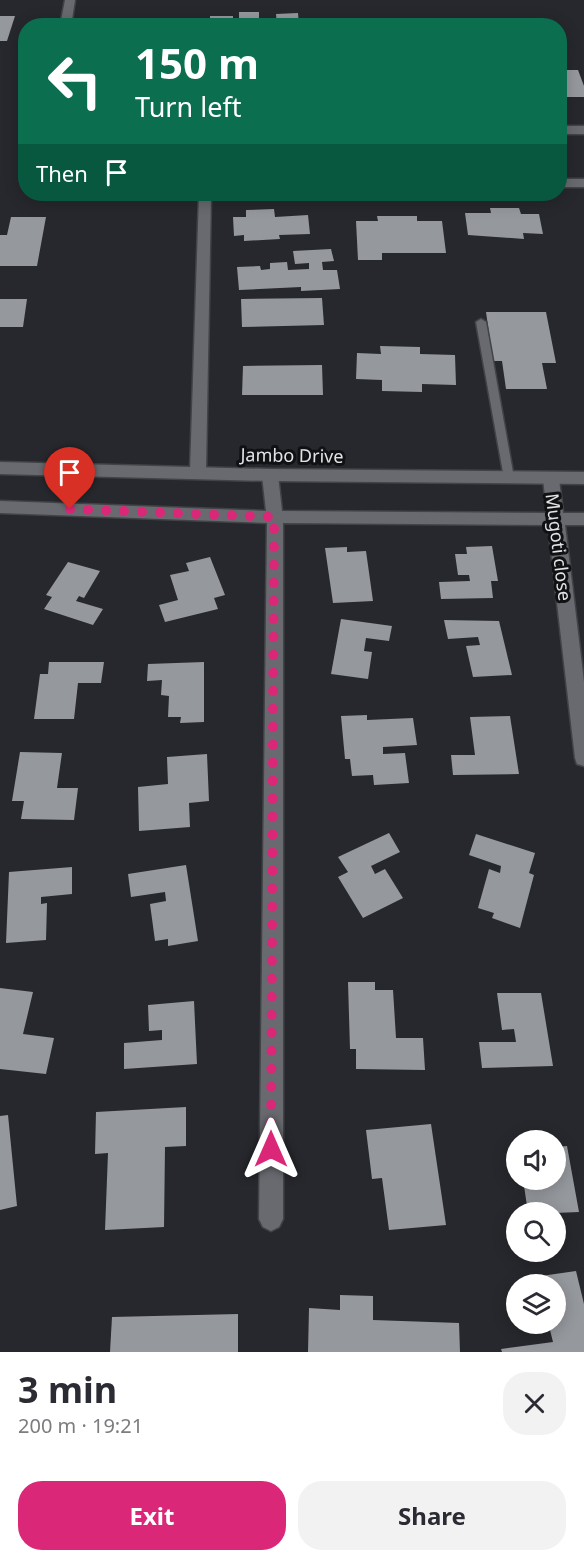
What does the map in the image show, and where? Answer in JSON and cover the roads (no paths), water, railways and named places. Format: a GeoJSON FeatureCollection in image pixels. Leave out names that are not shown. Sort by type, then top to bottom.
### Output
{"type":"FeatureCollection","features":[{"type":"Feature","properties":{"kind":"street"},"geometry":{"type":"LineString","coordinates":[[67,18],[70,0]]}},
{"type":"Feature","properties":{"kind":"street"},"geometry":{"type":"LineString","coordinates":[[567,130],[584,129]]}},
{"type":"Feature","properties":{"kind":"street"},"geometry":{"type":"LineString","coordinates":[[567,183],[584,183]]}},
{"type":"Feature","properties":{"kind":"street"},"geometry":{"type":"LineString","coordinates":[[198,471],[206,201]]}},
{"type":"Feature","properties":{"kind":"street","name":"Jambo Drive"},"geometry":{"type":"LineString","coordinates":[[0,468],[198,471],[270,475],[584,478]]}},
{"type":"Feature","properties":{"kind":"street"},"geometry":{"type":"LineString","coordinates":[[270,475],[274,517],[271,1220]]}},
{"type":"Feature","properties":{"kind":"street","name":"Mugoti close"},"geometry":{"type":"LineString","coordinates":[[551,479],[584,758]]}},
{"type":"Feature","properties":{"kind":"street"},"geometry":{"type":"LineString","coordinates":[[0,510],[274,517],[584,519]]}},
{"type":"Feature","properties":{"kind":"lane"},"geometry":{"type":"LineString","coordinates":[[481,322],[509,478]]}}]}
